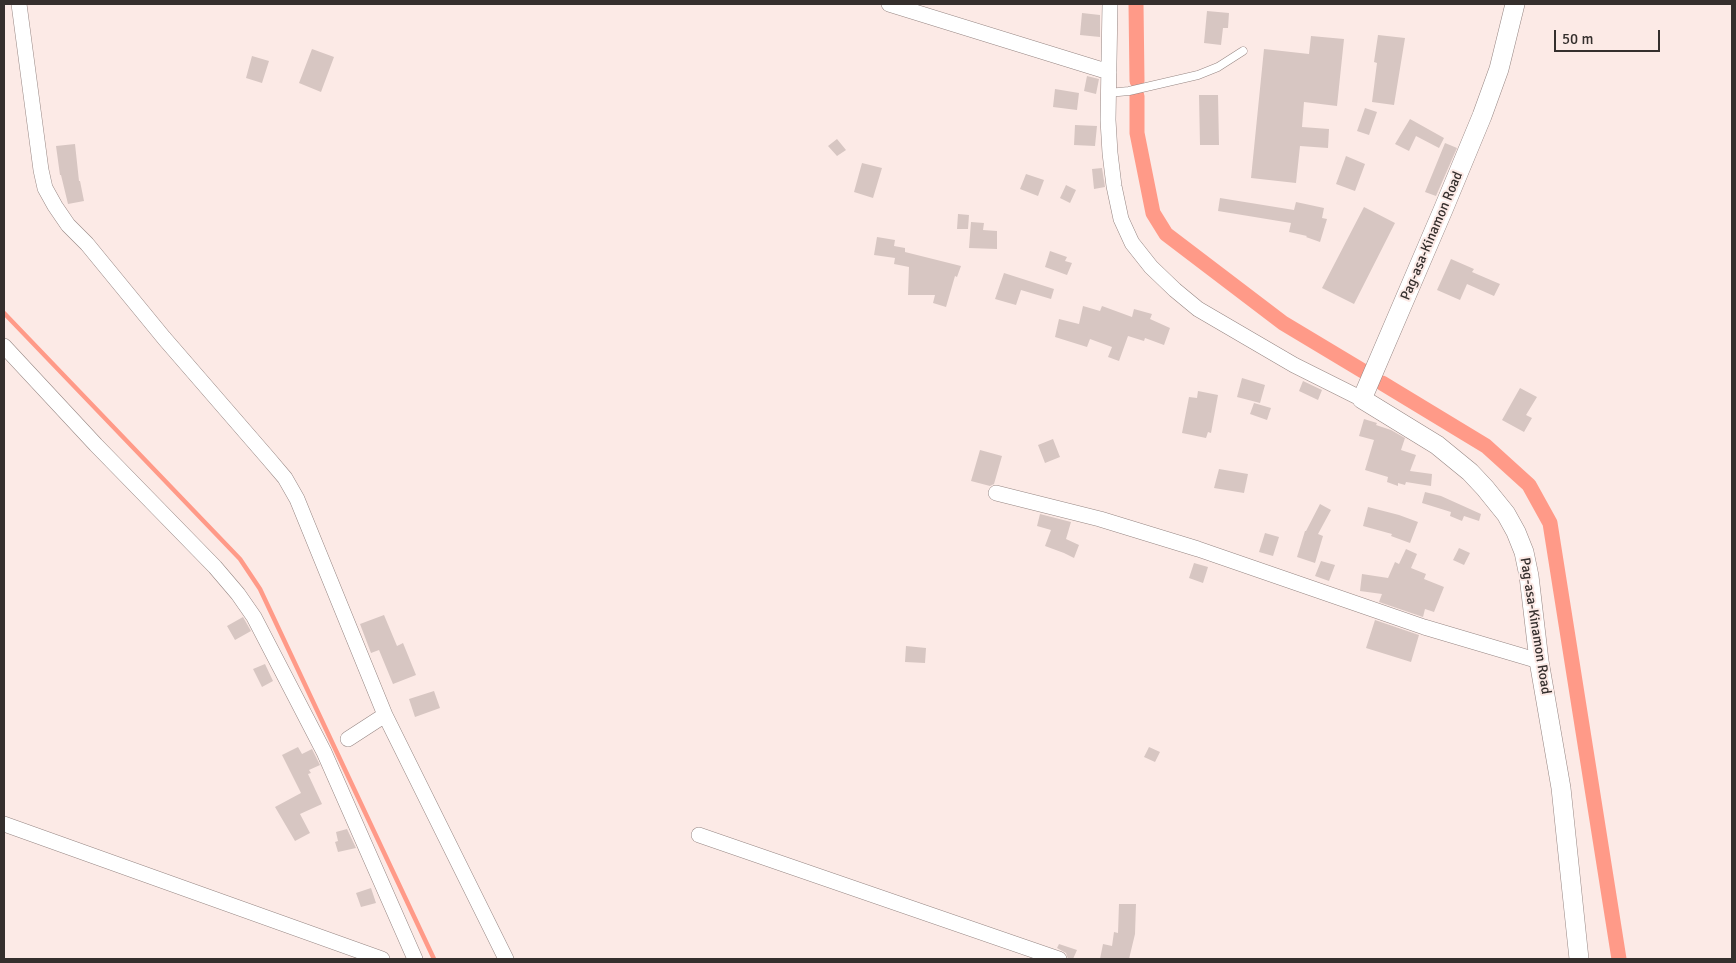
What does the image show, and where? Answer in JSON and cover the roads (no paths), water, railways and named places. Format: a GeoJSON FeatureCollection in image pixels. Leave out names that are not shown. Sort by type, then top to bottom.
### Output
{"type":"FeatureCollection","features":[{"type":"Feature","properties":{"kind":"street"},"geometry":{"type":"LineString","coordinates":[[18,4],[45,188],[68,225],[284,478],[297,498],[385,715],[506,959]]}},
{"type":"Feature","properties":{"kind":"street"},"geometry":{"type":"LineString","coordinates":[[890,4],[1109,72]]}},
{"type":"Feature","properties":{"kind":"street"},"geometry":{"type":"LineString","coordinates":[[1110,4],[1108,93],[1110,153],[1121,219],[1132,243],[1151,267],[1198,309],[1294,365],[1362,399]]}},
{"type":"Feature","properties":{"kind":"street","name":"Pag-asa-Kinamon Road"},"geometry":{"type":"LineString","coordinates":[[1515,4],[1499,69],[1485,108],[1362,399],[1444,450],[1470,472],[1486,488],[1506,514],[1524,552],[1529,576],[1539,661],[1561,788],[1579,959]]}},
{"type":"Feature","properties":{"kind":"street"},"geometry":{"type":"LineString","coordinates":[[4,346],[96,445],[216,567],[254,617],[326,751],[415,959]]}},
{"type":"Feature","properties":{"kind":"street"},"geometry":{"type":"LineString","coordinates":[[996,493],[1171,541],[1424,627],[1539,661]]}},
{"type":"Feature","properties":{"kind":"street"},"geometry":{"type":"LineString","coordinates":[[348,739],[385,715]]}},
{"type":"Feature","properties":{"kind":"street"},"geometry":{"type":"LineString","coordinates":[[4,824],[382,959]]}},
{"type":"Feature","properties":{"kind":"street"},"geometry":{"type":"LineString","coordinates":[[699,835],[1059,959]]}},
{"type":"Feature","properties":{"kind":"lane"},"geometry":{"type":"LineString","coordinates":[[1108,93],[1130,91],[1198,75],[1218,67],[1243,51]]}},
{"type":"Feature","properties":{"kind":"waterway"},"geometry":{"type":"LineString","coordinates":[[1136,4],[1137,81]]}},
{"type":"Feature","properties":{"kind":"waterway"},"geometry":{"type":"LineString","coordinates":[[1137,96],[1137,133],[1153,213],[1166,234],[1283,323],[1363,371]]}},
{"type":"Feature","properties":{"kind":"waterway"},"geometry":{"type":"LineString","coordinates":[[4,313],[240,559],[260,589],[434,959]]}},
{"type":"Feature","properties":{"kind":"waterway"},"geometry":{"type":"LineString","coordinates":[[1382,383],[1486,446],[1529,485],[1550,523],[1619,959]]}}]}
